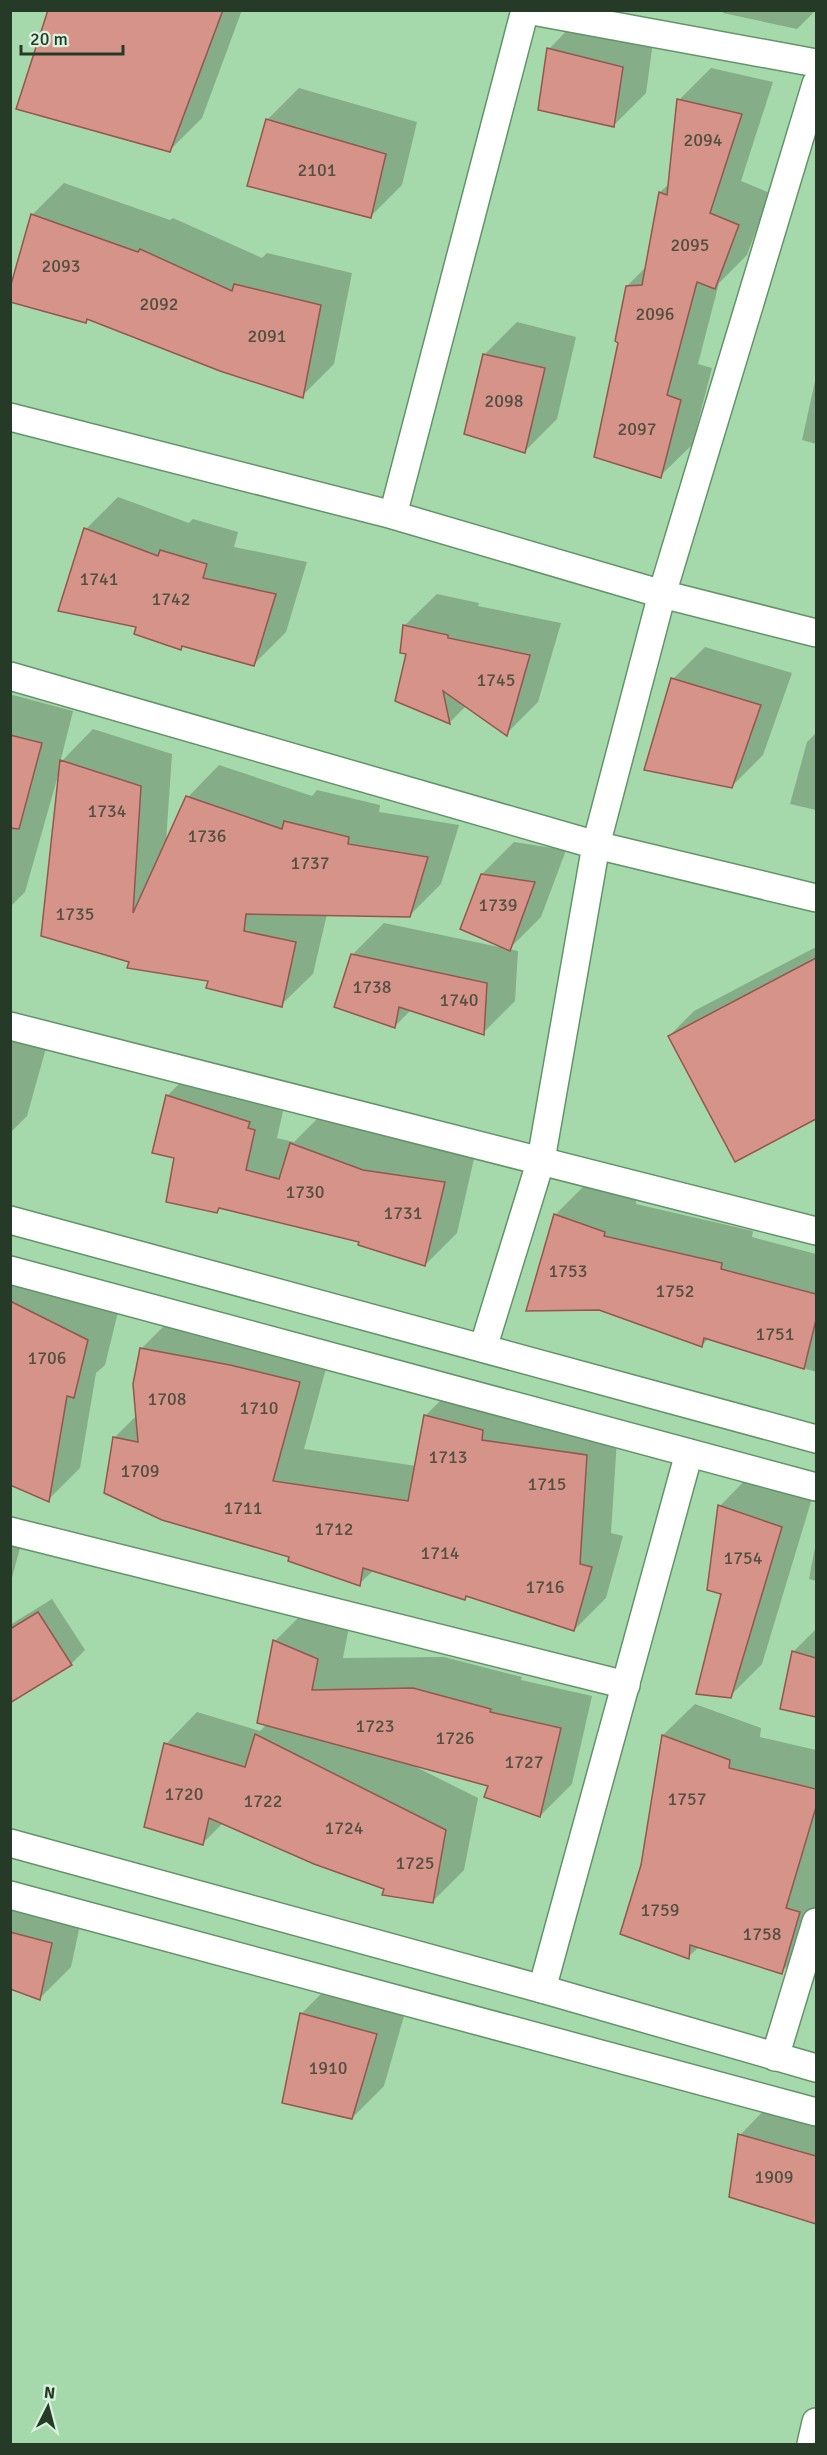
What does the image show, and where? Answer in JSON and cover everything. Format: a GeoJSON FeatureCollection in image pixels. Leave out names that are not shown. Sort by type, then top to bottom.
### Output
{"type":"FeatureCollection","features":[{"type":"Feature","properties":{"kind":"street"},"geometry":{"type":"LineString","coordinates":[[393,515],[526,10],[816,63]]}},
{"type":"Feature","properties":{"kind":"street"},"geometry":{"type":"LineString","coordinates":[[483,1348],[540,1160],[596,845],[662,594],[816,84]]}},
{"type":"Feature","properties":{"kind":"street"},"geometry":{"type":"LineString","coordinates":[[10,417],[393,515],[662,594],[816,633]]}},
{"type":"Feature","properties":{"kind":"street"},"geometry":{"type":"LineString","coordinates":[[10,676],[596,845],[816,898]]}},
{"type":"Feature","properties":{"kind":"street"},"geometry":{"type":"LineString","coordinates":[[10,1026],[816,1231]]}},
{"type":"Feature","properties":{"kind":"street"},"geometry":{"type":"LineString","coordinates":[[10,1220],[816,1438]]}},
{"type":"Feature","properties":{"kind":"street"},"geometry":{"type":"LineString","coordinates":[[10,1270],[816,1487]]}},
{"type":"Feature","properties":{"kind":"street"},"geometry":{"type":"LineString","coordinates":[[542,1989],[689,1453]]}},
{"type":"Feature","properties":{"kind":"street"},"geometry":{"type":"LineString","coordinates":[[10,1531],[626,1685]]}},
{"type":"Feature","properties":{"kind":"street"},"geometry":{"type":"LineString","coordinates":[[10,1843],[542,1989],[816,2068]]}},
{"type":"Feature","properties":{"kind":"street"},"geometry":{"type":"LineString","coordinates":[[10,1895],[816,2112]]}},
{"type":"Feature","properties":{"kind":"street"},"geometry":{"type":"LineString","coordinates":[[775,2057],[816,1922]]}},
{"type":"Feature","properties":{"kind":"street"},"geometry":{"type":"LineString","coordinates":[[811,2445],[816,2422]]}},
{"type":"Feature","properties":{"kind":"building"},"geometry":{"type":"Polygon","coordinates":[[[48,10],[223,10],[170,152],[16,109],[48,10]]]}},
{"type":"Feature","properties":{"kind":"building"},"geometry":{"type":"Polygon","coordinates":[[[547,48],[623,67],[614,127],[538,110],[547,48]]]}},
{"type":"Feature","properties":{"kind":"building"},"geometry":{"type":"Polygon","coordinates":[[[677,99],[742,114],[710,213],[739,225],[715,289],[697,282],[667,395],[681,400],[661,478],[594,457],[618,343],[615,341],[626,286],[642,285],[659,192],[667,195],[677,99]]]}},
{"type":"Feature","properties":{"kind":"building"},"geometry":{"type":"Polygon","coordinates":[[[266,119],[386,154],[371,218],[247,186],[266,119]]]}},
{"type":"Feature","properties":{"kind":"building"},"geometry":{"type":"Polygon","coordinates":[[[31,214],[138,252],[140,249],[232,291],[234,284],[321,305],[303,398],[220,371],[87,319],[86,323],[10,302],[10,288],[31,214]]]}},
{"type":"Feature","properties":{"kind":"building"},"geometry":{"type":"Polygon","coordinates":[[[483,354],[545,368],[525,453],[464,434],[483,354]]]}},
{"type":"Feature","properties":{"kind":"building"},"geometry":{"type":"Polygon","coordinates":[[[84,528],[158,556],[160,550],[207,564],[203,578],[276,594],[254,666],[182,646],[181,650],[134,634],[136,627],[58,611],[84,528]]]}},
{"type":"Feature","properties":{"kind":"building"},"geometry":{"type":"Polygon","coordinates":[[[403,625],[448,635],[448,638],[530,655],[507,736],[443,691],[450,724],[395,701],[406,654],[400,653],[403,625]]]}},
{"type":"Feature","properties":{"kind":"building"},"geometry":{"type":"Polygon","coordinates":[[[671,678],[761,705],[732,788],[644,770],[671,678]]]}},
{"type":"Feature","properties":{"kind":"building"},"geometry":{"type":"Polygon","coordinates":[[[10,735],[42,743],[19,829],[10,828],[10,735]]]}},
{"type":"Feature","properties":{"kind":"building"},"geometry":{"type":"Polygon","coordinates":[[[60,760],[141,786],[133,913],[186,796],[282,829],[284,821],[349,837],[348,844],[428,857],[410,917],[246,914],[244,931],[296,942],[282,1007],[206,988],[208,981],[127,968],[129,962],[41,936],[60,760]]]}},
{"type":"Feature","properties":{"kind":"building"},"geometry":{"type":"Polygon","coordinates":[[[481,874],[535,882],[510,951],[460,929],[481,874]]]}},
{"type":"Feature","properties":{"kind":"building"},"geometry":{"type":"Polygon","coordinates":[[[351,954],[487,983],[484,1035],[399,1007],[395,1028],[334,1007],[351,954]]]}},
{"type":"Feature","properties":{"kind":"building"},"geometry":{"type":"Polygon","coordinates":[[[816,958],[816,1119],[735,1162],[668,1036],[816,958]]]}},
{"type":"Feature","properties":{"kind":"building"},"geometry":{"type":"Polygon","coordinates":[[[166,1095],[250,1122],[248,1128],[255,1130],[246,1170],[279,1179],[290,1143],[363,1170],[445,1182],[425,1266],[358,1245],[359,1242],[219,1208],[217,1213],[166,1202],[174,1158],[152,1153],[166,1095]]]}},
{"type":"Feature","properties":{"kind":"building"},"geometry":{"type":"Polygon","coordinates":[[[554,1214],[605,1232],[604,1236],[722,1263],[721,1269],[816,1294],[816,1320],[804,1369],[704,1338],[702,1347],[599,1310],[526,1311],[554,1214]]]}},
{"type":"Feature","properties":{"kind":"building"},"geometry":{"type":"Polygon","coordinates":[[[10,1301],[88,1340],[74,1398],[67,1396],[49,1502],[10,1485],[10,1301]]]}},
{"type":"Feature","properties":{"kind":"building"},"geometry":{"type":"Polygon","coordinates":[[[140,1348],[230,1365],[300,1382],[273,1481],[408,1501],[424,1415],[483,1430],[482,1440],[587,1455],[580,1564],[592,1567],[574,1631],[466,1596],[465,1600],[363,1568],[360,1586],[288,1561],[289,1557],[162,1520],[104,1493],[113,1437],[138,1442],[133,1384],[140,1348]]]}},
{"type":"Feature","properties":{"kind":"building"},"geometry":{"type":"Polygon","coordinates":[[[718,1505],[782,1527],[731,1698],[696,1694],[721,1594],[707,1590],[718,1505]]]}},
{"type":"Feature","properties":{"kind":"building"},"geometry":{"type":"Polygon","coordinates":[[[38,1612],[72,1665],[10,1703],[10,1629],[38,1612]]]}},
{"type":"Feature","properties":{"kind":"building"},"geometry":{"type":"Polygon","coordinates":[[[273,1640],[318,1659],[312,1690],[413,1688],[491,1709],[490,1712],[561,1728],[540,1817],[484,1797],[488,1786],[257,1723],[273,1640]]]}},
{"type":"Feature","properties":{"kind":"building"},"geometry":{"type":"Polygon","coordinates":[[[792,1651],[816,1658],[816,1717],[780,1709],[792,1651]]]}},
{"type":"Feature","properties":{"kind":"building"},"geometry":{"type":"Polygon","coordinates":[[[255,1734],[446,1830],[433,1903],[382,1895],[384,1889],[314,1864],[209,1818],[203,1845],[144,1827],[164,1743],[245,1767],[255,1734]]]}},
{"type":"Feature","properties":{"kind":"building"},"geometry":{"type":"Polygon","coordinates":[[[662,1735],[730,1760],[729,1768],[816,1789],[816,1807],[786,1908],[800,1912],[782,1974],[690,1945],[689,1959],[620,1934],[641,1865],[662,1735]]]}},
{"type":"Feature","properties":{"kind":"building"},"geometry":{"type":"Polygon","coordinates":[[[10,1932],[52,1943],[40,2000],[10,1989],[10,1932]]]}},
{"type":"Feature","properties":{"kind":"building"},"geometry":{"type":"Polygon","coordinates":[[[300,2013],[377,2034],[352,2119],[282,2103],[300,2013]]]}},
{"type":"Feature","properties":{"kind":"building"},"geometry":{"type":"Polygon","coordinates":[[[738,2134],[816,2156],[816,2224],[729,2197],[738,2134]]]}}]}
